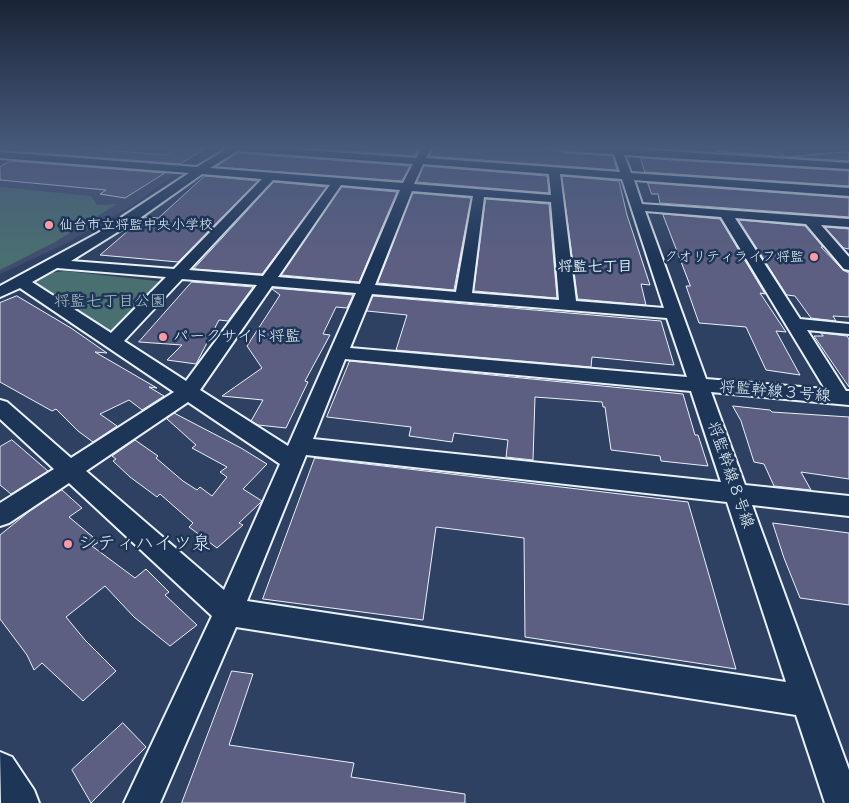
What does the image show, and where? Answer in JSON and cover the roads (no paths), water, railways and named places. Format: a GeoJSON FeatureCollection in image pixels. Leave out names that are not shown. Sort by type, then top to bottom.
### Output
{"type":"FeatureCollection","features":[{"type":"Feature","properties":{"kind":"street"},"geometry":{"type":"LineString","coordinates":[[0,292],[57,264],[138,214],[177,185]]}},
{"type":"Feature","properties":{"kind":"street"},"geometry":{"type":"LineString","coordinates":[[112,343],[262,185]]}},
{"type":"Feature","properties":{"kind":"street"},"geometry":{"type":"LineString","coordinates":[[0,516],[189,392],[336,185]]}},
{"type":"Feature","properties":{"kind":"street"},"geometry":{"type":"LineString","coordinates":[[377,185],[556,199]]}},
{"type":"Feature","properties":{"kind":"street"},"geometry":{"type":"LineString","coordinates":[[555,185],[568,306]]}},
{"type":"Feature","properties":{"kind":"street","name":"将監幹線８号線"},"geometry":{"type":"LineString","coordinates":[[629,185],[843,803]]}},
{"type":"Feature","properties":{"kind":"street"},"geometry":{"type":"LineString","coordinates":[[756,185],[849,192]]}},
{"type":"Feature","properties":{"kind":"street"},"geometry":{"type":"LineString","coordinates":[[813,185],[849,221]]}},
{"type":"Feature","properties":{"kind":"street"},"geometry":{"type":"LineString","coordinates":[[142,803],[228,612],[366,290],[406,188]]}},
{"type":"Feature","properties":{"kind":"street"},"geometry":{"type":"LineString","coordinates":[[463,298],[479,193]]}},
{"type":"Feature","properties":{"kind":"street"},"geometry":{"type":"LineString","coordinates":[[636,206],[810,220],[849,221]]}},
{"type":"Feature","properties":{"kind":"street"},"geometry":{"type":"LineString","coordinates":[[724,213],[794,324],[844,398]]}},
{"type":"Feature","properties":{"kind":"street"},"geometry":{"type":"LineString","coordinates":[[810,220],[849,266]]}},
{"type":"Feature","properties":{"kind":"street"},"geometry":{"type":"LineString","coordinates":[[57,264],[675,314]]}},
{"type":"Feature","properties":{"kind":"street"},"geometry":{"type":"LineString","coordinates":[[21,282],[189,392],[296,453],[849,506]]}},
{"type":"Feature","properties":{"kind":"street"},"geometry":{"type":"LineString","coordinates":[[794,324],[849,328]]}},
{"type":"Feature","properties":{"kind":"street","name":"将監幹線３号線"},"geometry":{"type":"LineString","coordinates":[[339,353],[844,398]]}},
{"type":"Feature","properties":{"kind":"street"},"geometry":{"type":"LineString","coordinates":[[0,406],[228,612],[808,701]]}},
{"type":"Feature","properties":{"kind":"street"},"geometry":{"type":"LineString","coordinates":[[0,769],[21,803]]}},
{"type":"Feature","properties":{"kind":"place","name":"仙台市立将監中央小学校"},"geometry":{"type":"Point","coordinates":[49,225]}},
{"type":"Feature","properties":{"kind":"place","name":"クオリティライフ将監"},"geometry":{"type":"Point","coordinates":[814,257]}},
{"type":"Feature","properties":{"kind":"place","name":"パークサイド将監"},"geometry":{"type":"Point","coordinates":[163,337]}},
{"type":"Feature","properties":{"kind":"place","name":"シティハイツ泉"},"geometry":{"type":"Point","coordinates":[68,544]}},
{"type":"Feature","properties":{"kind":"district","name":"将監七丁目"},"geometry":{"type":"Point","coordinates":[595,267]}},
{"type":"Feature","properties":{"kind":"park label","name":"将監七丁目公園"},"geometry":{"type":"Point","coordinates":[110,302]}}]}
